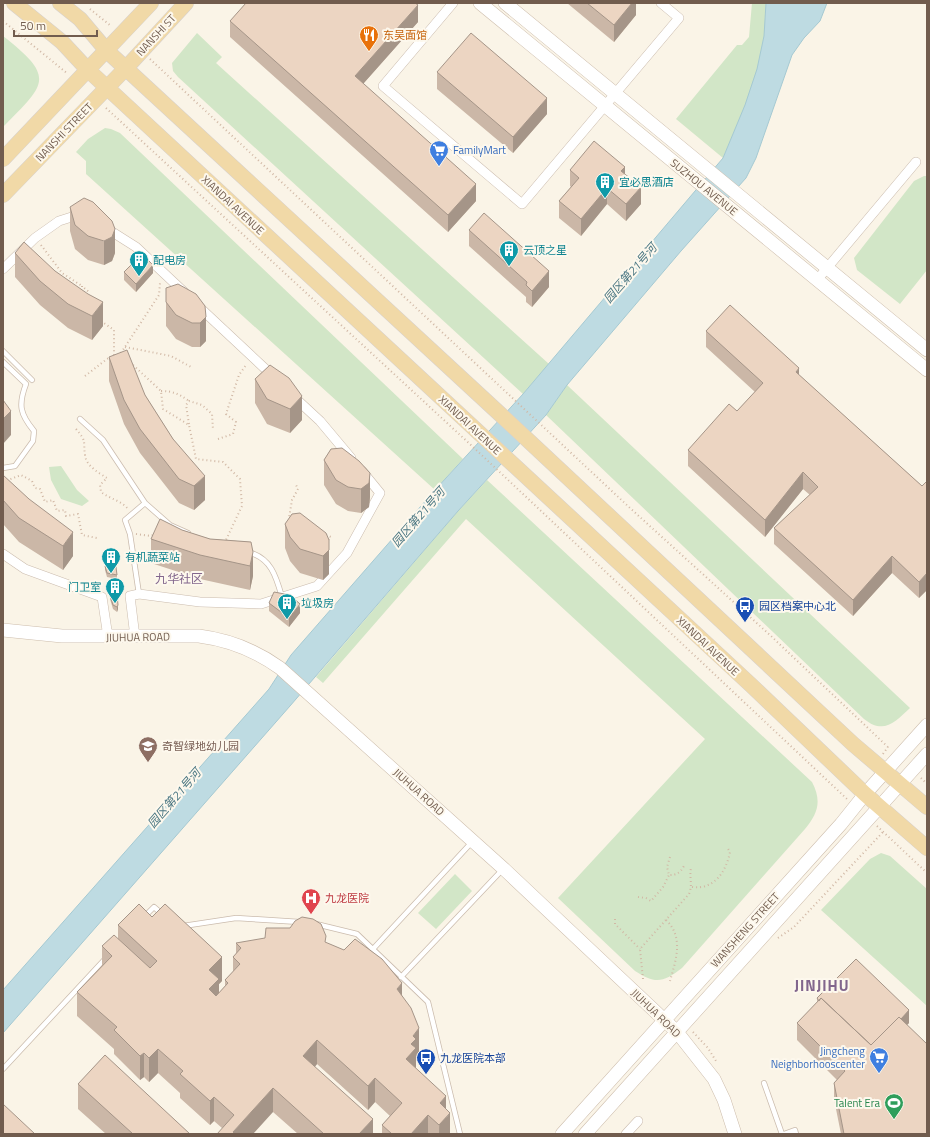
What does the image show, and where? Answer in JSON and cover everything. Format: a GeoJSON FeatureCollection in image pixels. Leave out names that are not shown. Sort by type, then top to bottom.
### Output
{"type":"FeatureCollection","features":[{"type":"Feature","properties":{"kind":"main road","name":"XIANDAI AVENUE"},"geometry":{"type":"LineString","coordinates":[[14,3],[62,42],[88,70],[108,87],[477,441],[508,460],[752,686],[865,794],[927,848]]}},
{"type":"Feature","properties":{"kind":"main road"},"geometry":{"type":"LineString","coordinates":[[60,3],[80,19],[107,51],[527,439],[853,744],[901,783],[927,807]]}},
{"type":"Feature","properties":{"kind":"main road"},"geometry":{"type":"LineString","coordinates":[[3,159],[151,3]]}},
{"type":"Feature","properties":{"kind":"main road","name":"NANSHI ST"},"geometry":{"type":"LineString","coordinates":[[126,68],[186,3]]}},
{"type":"Feature","properties":{"kind":"main road","name":"SUZHOU AVENUE"},"geometry":{"type":"LineString","coordinates":[[480,3],[927,370]]}},
{"type":"Feature","properties":{"kind":"main road","name":"SUZHOU AVENUE"},"geometry":{"type":"LineString","coordinates":[[505,3],[927,350]]}},
{"type":"Feature","properties":{"kind":"main road","name":"NANSHI STREET"},"geometry":{"type":"LineString","coordinates":[[3,195],[126,68]]}},
{"type":"Feature","properties":{"kind":"main road","name":"JIUHUA ROAD"},"geometry":{"type":"LineString","coordinates":[[3,630],[62,636],[108,638],[199,636],[215,638],[248,648],[280,668],[504,869],[664,1020],[684,1034],[714,1079],[724,1100],[735,1134]]}},
{"type":"Feature","properties":{"kind":"main road","name":"WANSHENG STREET"},"geometry":{"type":"LineString","coordinates":[[562,1134],[841,824],[865,794],[927,725]]}},
{"type":"Feature","properties":{"kind":"main road","name":"WANSHENG STREET"},"geometry":{"type":"LineString","coordinates":[[585,1134],[684,1034],[869,818],[927,754]]}},
{"type":"Feature","properties":{"kind":"street"},"geometry":{"type":"LineString","coordinates":[[453,3],[383,86],[522,204],[679,18],[661,3]]}},
{"type":"Feature","properties":{"kind":"street"},"geometry":{"type":"LineString","coordinates":[[817,280],[916,162]]}},
{"type":"Feature","properties":{"kind":"street"},"geometry":{"type":"LineString","coordinates":[[3,269],[35,238],[58,221],[81,214],[136,247],[320,421],[380,493],[347,553],[317,586],[261,604],[200,602],[140,594],[130,596],[135,637]]}},
{"type":"Feature","properties":{"kind":"street"},"geometry":{"type":"LineString","coordinates":[[3,554],[25,569],[102,597],[108,638]]}},
{"type":"Feature","properties":{"kind":"street"},"geometry":{"type":"LineString","coordinates":[[626,1134],[638,1121]]}},
{"type":"Feature","properties":{"kind":"lane"},"geometry":{"type":"LineString","coordinates":[[3,351],[32,380]]}},
{"type":"Feature","properties":{"kind":"lane"},"geometry":{"type":"LineString","coordinates":[[3,362],[26,384],[21,396],[23,417],[34,431],[33,441],[15,466],[3,468]]}},
{"type":"Feature","properties":{"kind":"lane"},"geometry":{"type":"LineString","coordinates":[[80,419],[102,440],[145,503],[170,525],[196,536]]}},
{"type":"Feature","properties":{"kind":"lane"},"geometry":{"type":"LineString","coordinates":[[140,594],[130,534],[125,520],[145,503]]}},
{"type":"Feature","properties":{"kind":"lane"},"geometry":{"type":"LineString","coordinates":[[244,551],[258,555],[270,564],[276,576],[282,597]]}},
{"type":"Feature","properties":{"kind":"lane"},"geometry":{"type":"LineString","coordinates":[[373,950],[473,841]]}},
{"type":"Feature","properties":{"kind":"lane"},"geometry":{"type":"LineString","coordinates":[[401,977],[504,869]]}},
{"type":"Feature","properties":{"kind":"lane"},"geometry":{"type":"LineString","coordinates":[[143,918],[154,906],[165,917]]}},
{"type":"Feature","properties":{"kind":"lane"},"geometry":{"type":"LineString","coordinates":[[176,927],[236,918],[279,919],[316,924],[357,934],[428,1002],[460,1134]]}},
{"type":"Feature","properties":{"kind":"lane"},"geometry":{"type":"LineString","coordinates":[[3,1069],[111,953]]}},
{"type":"Feature","properties":{"kind":"lane"},"geometry":{"type":"LineString","coordinates":[[764,1084],[783,1134],[795,1130],[796,1134]]}},
{"type":"Feature","properties":{"kind":"path"},"geometry":{"type":"LineString","coordinates":[[88,8],[122,34]]}},
{"type":"Feature","properties":{"kind":"path"},"geometry":{"type":"LineString","coordinates":[[3,21],[77,82]]}},
{"type":"Feature","properties":{"kind":"path"},"geometry":{"type":"LineString","coordinates":[[142,51],[630,508],[771,636],[898,757]]}},
{"type":"Feature","properties":{"kind":"path"},"geometry":{"type":"LineString","coordinates":[[96,99],[477,441],[500,472],[855,806]]}},
{"type":"Feature","properties":{"kind":"path"},"geometry":{"type":"LineString","coordinates":[[35,238],[62,273],[90,293]]}},
{"type":"Feature","properties":{"kind":"path"},"geometry":{"type":"LineString","coordinates":[[85,376],[107,359],[121,354],[159,295],[159,284],[167,276]]}},
{"type":"Feature","properties":{"kind":"path"},"geometry":{"type":"LineString","coordinates":[[81,297],[82,286]]}},
{"type":"Feature","properties":{"kind":"path"},"geometry":{"type":"LineString","coordinates":[[95,317],[114,330],[114,357]]}},
{"type":"Feature","properties":{"kind":"path"},"geometry":{"type":"LineString","coordinates":[[125,347],[171,356],[191,367]]}},
{"type":"Feature","properties":{"kind":"path"},"geometry":{"type":"LineString","coordinates":[[218,439],[233,434],[236,422],[226,414],[239,376],[252,356]]}},
{"type":"Feature","properties":{"kind":"path"},"geometry":{"type":"LineString","coordinates":[[132,365],[161,391],[163,408],[189,424]]}},
{"type":"Feature","properties":{"kind":"path"},"geometry":{"type":"LineString","coordinates":[[161,391],[171,391],[180,395],[188,402],[202,405],[212,414],[213,430]]}},
{"type":"Feature","properties":{"kind":"path"},"geometry":{"type":"LineString","coordinates":[[188,402],[186,405],[196,459],[223,462],[240,479],[242,506],[222,547]]}},
{"type":"Feature","properties":{"kind":"path"},"geometry":{"type":"LineString","coordinates":[[76,429],[85,440],[85,457],[94,469],[107,478],[100,485],[101,492],[111,500],[124,504],[132,514]]}},
{"type":"Feature","properties":{"kind":"path"},"geometry":{"type":"LineString","coordinates":[[3,482],[21,475],[32,481],[35,488],[40,489],[45,502],[53,500],[57,511],[65,510],[66,516],[78,514],[82,535],[97,538]]}},
{"type":"Feature","properties":{"kind":"path"},"geometry":{"type":"LineString","coordinates":[[294,483],[298,489],[292,500],[289,518],[295,520]]}},
{"type":"Feature","properties":{"kind":"path"},"geometry":{"type":"LineString","coordinates":[[130,534],[151,536],[170,525]]}},
{"type":"Feature","properties":{"kind":"path"},"geometry":{"type":"LineString","coordinates":[[325,534],[331,537],[326,542]]}},
{"type":"Feature","properties":{"kind":"path"},"geometry":{"type":"LineString","coordinates":[[913,770],[927,784]]}},
{"type":"Feature","properties":{"kind":"path"},"geometry":{"type":"LineString","coordinates":[[869,818],[927,873]]}},
{"type":"Feature","properties":{"kind":"path"},"geometry":{"type":"LineString","coordinates":[[773,944],[794,928],[895,819]]}},
{"type":"Feature","properties":{"kind":"path"},"geometry":{"type":"LineString","coordinates":[[692,887],[701,888],[708,886],[720,876],[727,865],[730,852],[728,847]]}},
{"type":"Feature","properties":{"kind":"path"},"geometry":{"type":"LineString","coordinates":[[638,896],[646,898],[651,902],[663,887],[669,875],[667,867],[670,857]]}},
{"type":"Feature","properties":{"kind":"path"},"geometry":{"type":"LineString","coordinates":[[669,875],[680,873],[684,866]]}},
{"type":"Feature","properties":{"kind":"path"},"geometry":{"type":"LineString","coordinates":[[640,949],[690,894],[692,887],[690,882],[691,868]]}},
{"type":"Feature","properties":{"kind":"path"},"geometry":{"type":"LineString","coordinates":[[615,919],[615,924],[640,949],[643,979]]}},
{"type":"Feature","properties":{"kind":"path"},"geometry":{"type":"LineString","coordinates":[[666,920],[671,925],[678,943],[678,954],[670,981]]}},
{"type":"Feature","properties":{"kind":"green space"},"geometry":{"type":"Polygon","coordinates":[[[752,3],[766,3],[762,53],[748,99],[723,158],[676,119],[737,45],[742,45],[749,37],[752,3]]]}},
{"type":"Feature","properties":{"kind":"green space"},"geometry":{"type":"Polygon","coordinates":[[[197,33],[222,57],[216,63],[549,364],[523,394],[178,77],[173,71],[172,63],[197,33]]]}},
{"type":"Feature","properties":{"kind":"green space"},"geometry":{"type":"Polygon","coordinates":[[[3,36],[32,62],[38,72],[39,81],[36,90],[28,101],[3,127],[3,36]]]}},
{"type":"Feature","properties":{"kind":"green space"},"geometry":{"type":"Polygon","coordinates":[[[105,128],[120,133],[463,459],[435,490],[86,174],[86,161],[76,152],[88,139],[105,128]]]}},
{"type":"Feature","properties":{"kind":"green space"},"geometry":{"type":"Polygon","coordinates":[[[927,176],[927,270],[900,304],[857,270],[854,258],[914,181],[927,176]]]}},
{"type":"Feature","properties":{"kind":"green space"},"geometry":{"type":"Polygon","coordinates":[[[567,385],[910,708],[889,725],[878,726],[871,724],[864,719],[546,415],[567,385]]]}},
{"type":"Feature","properties":{"kind":"green space"},"geometry":{"type":"Polygon","coordinates":[[[61,466],[77,490],[89,501],[82,506],[61,499],[51,480],[49,467],[61,466]]]}},
{"type":"Feature","properties":{"kind":"green space"},"geometry":{"type":"Polygon","coordinates":[[[487,480],[812,782],[815,789],[818,801],[816,812],[805,829],[682,968],[664,979],[654,980],[635,971],[558,898],[705,739],[466,519],[323,683],[316,677],[458,511],[487,480]]]}},
{"type":"Feature","properties":{"kind":"green space"},"geometry":{"type":"Polygon","coordinates":[[[881,853],[890,856],[927,889],[927,1006],[821,910],[870,859],[881,853]]]}},
{"type":"Feature","properties":{"kind":"green space"},"geometry":{"type":"Polygon","coordinates":[[[455,874],[472,891],[436,929],[418,913],[455,874]]]}},
{"type":"Feature","properties":{"kind":"water","name":"园区第21号河"},"geometry":{"type":"Polygon","coordinates":[[[766,3],[827,3],[820,21],[804,38],[792,55],[756,158],[746,178],[681,251],[567,385],[546,415],[458,511],[290,706],[3,1033],[3,990],[269,689],[291,655],[435,490],[523,394],[723,158],[745,105],[757,69],[764,36],[766,3]]]}},
{"type":"Feature","properties":{"kind":"building"},"geometry":{"type":"Polygon","coordinates":[[[246,3],[415,3],[418,5],[355,76],[476,184],[448,215],[230,21],[246,3]]]}},
{"type":"Feature","properties":{"kind":"building"},"geometry":{"type":"Polygon","coordinates":[[[587,3],[632,3],[614,25],[587,3]]]}},
{"type":"Feature","properties":{"kind":"building"},"geometry":{"type":"Polygon","coordinates":[[[471,33],[547,98],[513,137],[437,72],[471,33]]]}},
{"type":"Feature","properties":{"kind":"building"},"geometry":{"type":"Polygon","coordinates":[[[594,141],[625,167],[621,171],[641,187],[626,204],[607,188],[581,219],[559,201],[579,178],[570,170],[594,141]]]}},
{"type":"Feature","properties":{"kind":"building"},"geometry":{"type":"Polygon","coordinates":[[[84,198],[93,202],[112,221],[115,229],[112,237],[104,241],[88,236],[75,225],[70,207],[84,198]]]}},
{"type":"Feature","properties":{"kind":"building"},"geometry":{"type":"Polygon","coordinates":[[[484,213],[549,271],[532,291],[526,285],[527,282],[469,230],[484,213]]]}},
{"type":"Feature","properties":{"kind":"building"},"geometry":{"type":"Polygon","coordinates":[[[24,242],[55,271],[88,294],[103,302],[92,316],[68,304],[40,281],[15,253],[24,242]]]}},
{"type":"Feature","properties":{"kind":"building"},"geometry":{"type":"Polygon","coordinates":[[[142,254],[153,265],[136,284],[124,272],[142,254]]]}},
{"type":"Feature","properties":{"kind":"building"},"geometry":{"type":"Polygon","coordinates":[[[178,284],[196,294],[205,306],[206,317],[200,323],[192,323],[176,315],[166,302],[166,288],[178,284]]]}},
{"type":"Feature","properties":{"kind":"building"},"geometry":{"type":"Polygon","coordinates":[[[730,305],[799,368],[796,372],[922,486],[927,481],[927,573],[919,582],[892,556],[853,600],[774,528],[818,487],[803,472],[765,520],[688,450],[729,404],[737,411],[763,383],[706,331],[730,305]]]}},
{"type":"Feature","properties":{"kind":"building"},"geometry":{"type":"Polygon","coordinates":[[[127,350],[145,395],[173,439],[205,476],[194,486],[179,479],[140,429],[124,400],[109,357],[127,350]]]}},
{"type":"Feature","properties":{"kind":"building"},"geometry":{"type":"Polygon","coordinates":[[[270,365],[289,378],[302,396],[290,409],[267,399],[255,379],[270,365]]]}},
{"type":"Feature","properties":{"kind":"building"},"geometry":{"type":"Polygon","coordinates":[[[3,400],[11,411],[3,419],[3,400]]]}},
{"type":"Feature","properties":{"kind":"building"},"geometry":{"type":"Polygon","coordinates":[[[342,448],[359,461],[370,473],[369,483],[361,489],[348,487],[336,480],[324,460],[331,449],[342,448]]]}},
{"type":"Feature","properties":{"kind":"building"},"geometry":{"type":"Polygon","coordinates":[[[3,475],[29,499],[73,532],[63,546],[19,518],[3,500],[3,475]]]}},
{"type":"Feature","properties":{"kind":"building"},"geometry":{"type":"Polygon","coordinates":[[[300,513],[326,533],[329,540],[329,550],[323,556],[300,549],[290,537],[285,524],[292,514],[300,513]]]}},
{"type":"Feature","properties":{"kind":"building"},"geometry":{"type":"Polygon","coordinates":[[[160,519],[182,530],[210,539],[251,542],[253,552],[250,566],[200,555],[151,539],[160,519]]]}},
{"type":"Feature","properties":{"kind":"building"},"geometry":{"type":"Polygon","coordinates":[[[105,566],[116,567],[117,575],[107,573],[105,566]]]}},
{"type":"Feature","properties":{"kind":"building"},"geometry":{"type":"Polygon","coordinates":[[[274,592],[290,595],[300,604],[289,618],[269,603],[274,592]]]}},
{"type":"Feature","properties":{"kind":"building"},"geometry":{"type":"Polygon","coordinates":[[[117,594],[117,607],[113,605],[110,595],[117,594]]]}},
{"type":"Feature","properties":{"kind":"building"},"geometry":{"type":"Polygon","coordinates":[[[139,904],[152,917],[165,904],[222,957],[209,970],[219,979],[209,989],[216,996],[228,983],[225,980],[240,964],[233,957],[241,948],[236,943],[265,938],[266,928],[290,928],[295,921],[302,917],[313,919],[321,924],[326,936],[325,942],[344,950],[355,939],[382,959],[402,983],[397,989],[411,1008],[419,1028],[413,1036],[416,1039],[411,1044],[416,1048],[406,1059],[446,1096],[440,1103],[450,1113],[439,1125],[428,1115],[411,1134],[392,1134],[382,1125],[402,1103],[375,1078],[368,1086],[317,1040],[303,1056],[373,1119],[359,1134],[324,1134],[273,1088],[233,1132],[235,1134],[217,1134],[234,1115],[214,1097],[210,1101],[180,1074],[183,1071],[158,1049],[149,1058],[144,1053],[140,1056],[114,1030],[117,1027],[77,992],[112,956],[102,946],[114,935],[150,968],[157,961],[118,925],[139,904]]]}},
{"type":"Feature","properties":{"kind":"building"},"geometry":{"type":"Polygon","coordinates":[[[856,959],[909,1010],[901,1019],[899,1017],[871,1045],[821,998],[819,1001],[817,998],[856,959]]]}},
{"type":"Feature","properties":{"kind":"building","name":"Jingcheng Neighborhooscenter"},"geometry":{"type":"Polygon","coordinates":[[[821,998],[871,1045],[899,1017],[927,1044],[927,1134],[844,1134],[834,1083],[845,1071],[797,1023],[821,998]]]}},
{"type":"Feature","properties":{"kind":"building"},"geometry":{"type":"Polygon","coordinates":[[[105,1055],[190,1134],[133,1134],[78,1084],[105,1055]]]}},
{"type":"Feature","properties":{"kind":"building"},"geometry":{"type":"Polygon","coordinates":[[[3,1104],[35,1134],[3,1134],[3,1104]]]}},
{"type":"Feature","properties":{"kind":"place","name":"东吴面馆"},"geometry":{"type":"Point","coordinates":[369,52]}},
{"type":"Feature","properties":{"kind":"place","name":"FamilyMart"},"geometry":{"type":"Point","coordinates":[439,167]}},
{"type":"Feature","properties":{"kind":"place","name":"宜必思酒店"},"geometry":{"type":"Point","coordinates":[605,199]}},
{"type":"Feature","properties":{"kind":"place","name":"云顶之星"},"geometry":{"type":"Point","coordinates":[509,267]}},
{"type":"Feature","properties":{"kind":"place","name":"配电房"},"geometry":{"type":"Point","coordinates":[139,277]}},
{"type":"Feature","properties":{"kind":"place","name":"有机蔬菜站"},"geometry":{"type":"Point","coordinates":[111,574]}},
{"type":"Feature","properties":{"kind":"place","name":"门卫室"},"geometry":{"type":"Point","coordinates":[115,604]}},
{"type":"Feature","properties":{"kind":"place","name":"垃圾房"},"geometry":{"type":"Point","coordinates":[287,620]}},
{"type":"Feature","properties":{"kind":"place","name":"园区档案中心北"},"geometry":{"type":"Point","coordinates":[745,623]}},
{"type":"Feature","properties":{"kind":"place","name":"奇智绿地幼儿园"},"geometry":{"type":"Point","coordinates":[148,763]}},
{"type":"Feature","properties":{"kind":"place","name":"九龙医院"},"geometry":{"type":"Point","coordinates":[311,915]}},
{"type":"Feature","properties":{"kind":"place","name":"Jingcheng Neighborhooscenter"},"geometry":{"type":"Point","coordinates":[879,1074]}},
{"type":"Feature","properties":{"kind":"place","name":"九龙医院本部"},"geometry":{"type":"Point","coordinates":[426,1075]}},
{"type":"Feature","properties":{"kind":"place","name":"Talent Era"},"geometry":{"type":"Point","coordinates":[894,1120]}},
{"type":"Feature","properties":{"kind":"district","name":"九华社区"},"geometry":{"type":"Point","coordinates":[179,578]}},
{"type":"Feature","properties":{"kind":"district","name":"JINJIHU"},"geometry":{"type":"Point","coordinates":[822,985]}}]}
